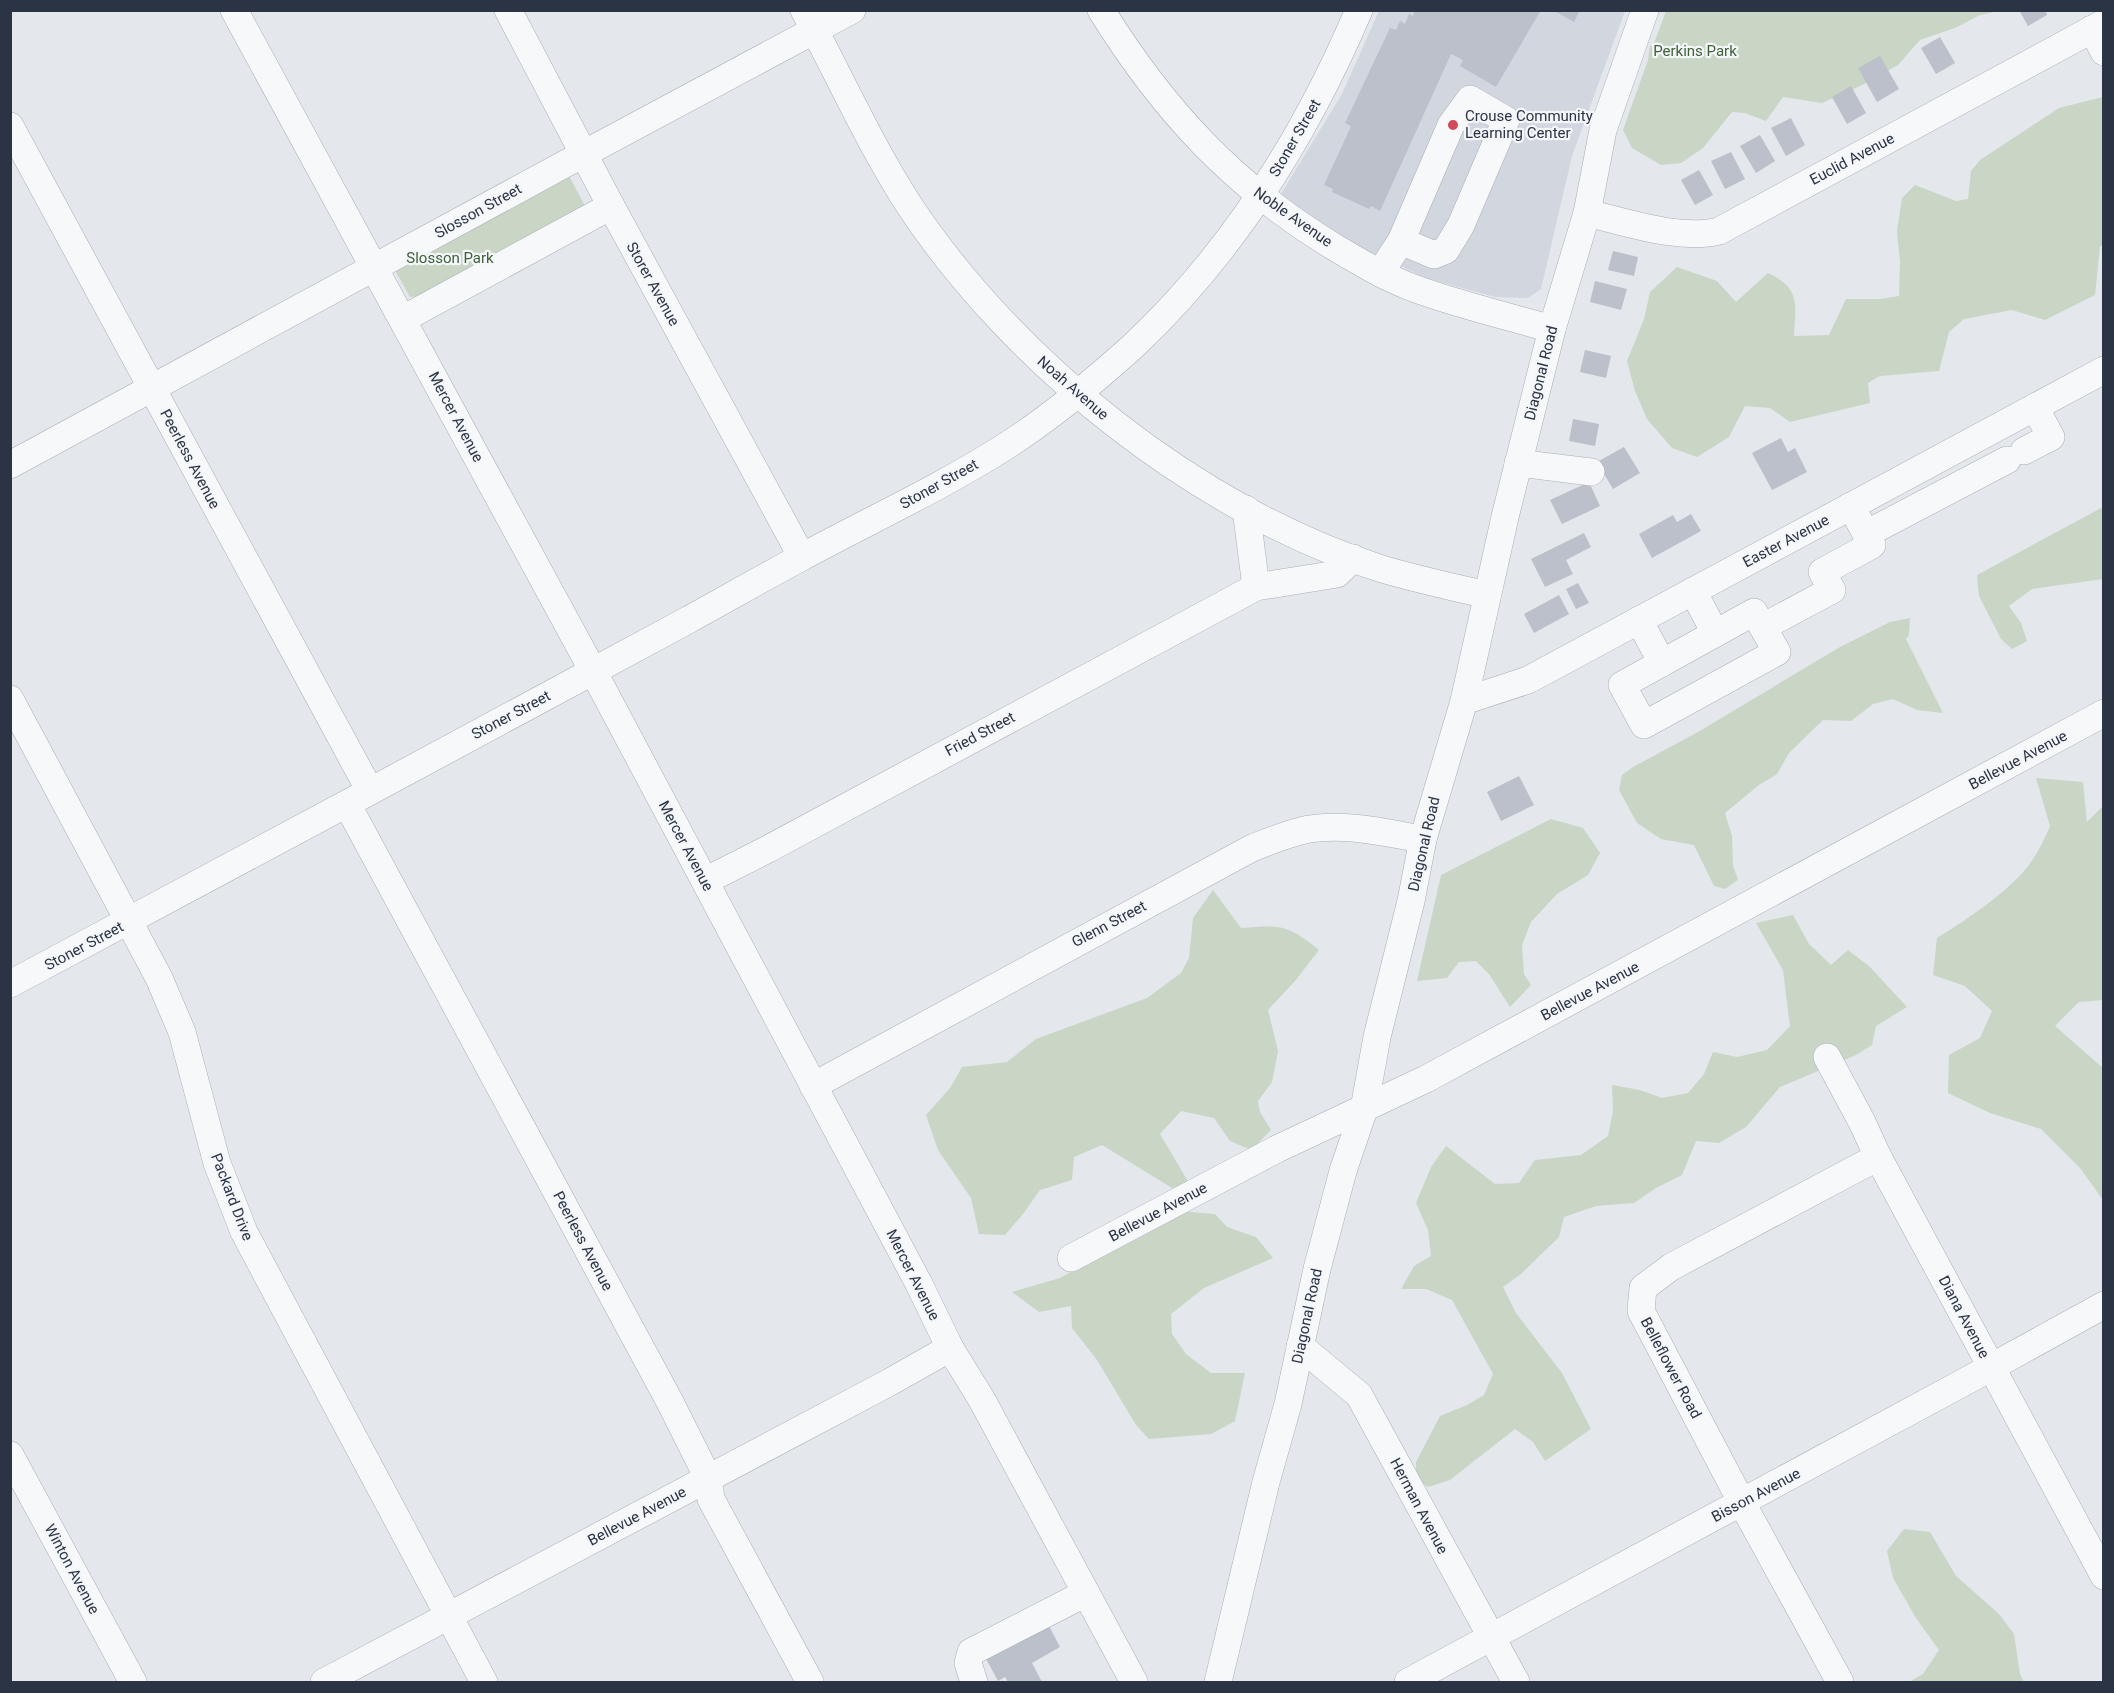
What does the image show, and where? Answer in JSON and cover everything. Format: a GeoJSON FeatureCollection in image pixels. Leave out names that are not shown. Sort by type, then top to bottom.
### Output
{"type":"FeatureCollection","features":[{"type":"Feature","properties":{"kind":"street","name":"Mercer Avenue"},"geometry":{"type":"LineString","coordinates":[[234,10],[705,881],[950,1348],[982,1400],[1134,1683]]}},
{"type":"Feature","properties":{"kind":"street","name":"Storer Avenue"},"geometry":{"type":"LineString","coordinates":[[508,10],[611,206],[802,557]]}},
{"type":"Feature","properties":{"kind":"street","name":"Slosson Street"},"geometry":{"type":"LineString","coordinates":[[10,465],[584,154],[809,21],[852,10]]}},
{"type":"Feature","properties":{"kind":"street","name":"Noble Avenue"},"geometry":{"type":"LineString","coordinates":[[1101,10],[1154,89],[1215,157],[1316,236],[1380,273],[1416,289],[1552,329]]}},
{"type":"Feature","properties":{"kind":"street","name":"Stoner Street"},"geometry":{"type":"LineString","coordinates":[[10,984],[939,485],[1027,432],[1131,348],[1184,294],[1262,196],[1327,82],[1359,10]]}},
{"type":"Feature","properties":{"kind":"street","name":"Diagonal Road"},"geometry":{"type":"LineString","coordinates":[[1218,1683],[1266,1482],[1288,1404],[1317,1269],[1343,1172],[1364,1109],[1377,1037],[1411,901],[1423,839],[1464,701],[1518,463],[1552,329],[1587,213],[1603,130],[1645,10]]}},
{"type":"Feature","properties":{"kind":"street","name":"Noah Avenue"},"geometry":{"type":"LineString","coordinates":[[809,21],[879,155],[909,205],[953,265],[991,311],[1023,344],[1077,393],[1130,436],[1206,486],[1246,509],[1323,546],[1389,571],[1487,595]]}},
{"type":"Feature","properties":{"kind":"street","name":"Euclid Avenue"},"geometry":{"type":"LineString","coordinates":[[1587,213],[1669,231],[1704,235],[1719,231],[2100,35]]}},
{"type":"Feature","properties":{"kind":"street"},"geometry":{"type":"LineString","coordinates":[[1380,273],[1401,240],[1451,125],[1470,99],[1506,120],[1461,225],[1446,250],[1434,255],[1401,240]]}},
{"type":"Feature","properties":{"kind":"street","name":"Peerless Avenue"},"geometry":{"type":"LineString","coordinates":[[10,126],[152,389],[592,1257],[708,1478],[711,1499],[810,1683]]}},
{"type":"Feature","properties":{"kind":"street"},"geometry":{"type":"LineString","coordinates":[[403,319],[611,206]]}},
{"type":"Feature","properties":{"kind":"street","name":"Easter Avenue"},"geometry":{"type":"LineString","coordinates":[[1464,701],[1527,680],[2103,370]]}},
{"type":"Feature","properties":{"kind":"street"},"geometry":{"type":"LineString","coordinates":[[1866,534],[2051,437],[2035,407]]}},
{"type":"Feature","properties":{"kind":"street"},"geometry":{"type":"LineString","coordinates":[[1518,463],[1591,472]]}},
{"type":"Feature","properties":{"kind":"street"},"geometry":{"type":"LineString","coordinates":[[1763,627],[1832,590],[1822,572],[1872,545],[1851,506]]}},
{"type":"Feature","properties":{"kind":"street"},"geometry":{"type":"LineString","coordinates":[[1246,509],[1256,587]]}},
{"type":"Feature","properties":{"kind":"street","name":"Fried Street"},"geometry":{"type":"LineString","coordinates":[[705,881],[1256,587],[1337,574],[1353,558]]}},
{"type":"Feature","properties":{"kind":"street"},"geometry":{"type":"LineString","coordinates":[[1692,591],[1715,633]]}},
{"type":"Feature","properties":{"kind":"street"},"geometry":{"type":"LineString","coordinates":[[1754,612],[1763,627],[1777,652],[1644,725],[1622,685],[1754,612]]}},
{"type":"Feature","properties":{"kind":"street"},"geometry":{"type":"LineString","coordinates":[[1639,620],[1662,663]]}},
{"type":"Feature","properties":{"kind":"street","name":"Packard Drive"},"geometry":{"type":"LineString","coordinates":[[10,699],[159,978],[182,1032],[217,1163],[244,1232],[484,1683]]}},
{"type":"Feature","properties":{"kind":"street","name":"Bellevue Avenue"},"geometry":{"type":"LineString","coordinates":[[1071,1258],[1277,1149],[1426,1079],[2103,713]]}},
{"type":"Feature","properties":{"kind":"street","name":"Glenn Street"},"geometry":{"type":"LineString","coordinates":[[813,1086],[1251,848],[1279,837],[1324,828],[1358,829],[1423,839]]}},
{"type":"Feature","properties":{"kind":"street","name":"Diana Avenue"},"geometry":{"type":"LineString","coordinates":[[1827,1057],[1878,1157],[2103,1575]]}},
{"type":"Feature","properties":{"kind":"street","name":"Belleflower Road"},"geometry":{"type":"LineString","coordinates":[[1840,1683],[1641,1311],[1643,1288],[1671,1267],[1878,1157]]}},
{"type":"Feature","properties":{"kind":"street","name":"Bisson Avenue"},"geometry":{"type":"LineString","coordinates":[[1408,1683],[2103,1305]]}},
{"type":"Feature","properties":{"kind":"street","name":"Herman Avenue"},"geometry":{"type":"LineString","coordinates":[[1300,1346],[1359,1395],[1516,1683]]}},
{"type":"Feature","properties":{"kind":"street","name":"Bellevue Avenue"},"geometry":{"type":"LineString","coordinates":[[324,1683],[950,1348]]}},
{"type":"Feature","properties":{"kind":"street","name":"Winton Avenue"},"geometry":{"type":"LineString","coordinates":[[10,1455],[133,1683]]}},
{"type":"Feature","properties":{"kind":"street"},"geometry":{"type":"LineString","coordinates":[[974,1683],[968,1663],[971,1652],[1086,1593]]}},
{"type":"Feature","properties":{"kind":"shaded area","name":"Crouse Community Learning Center"},"geometry":{"type":"Polygon","coordinates":[[[1379,11],[1625,11],[1572,156],[1541,289],[1528,298],[1495,297],[1426,278],[1338,237],[1281,194],[1342,94],[1379,11]]]}},
{"type":"Feature","properties":{"kind":"green space","name":"Perkins Park"},"geometry":{"type":"Polygon","coordinates":[[[1666,11],[1999,11],[1980,15],[1955,28],[1920,40],[1898,65],[1822,103],[1783,97],[1766,121],[1745,113],[1732,112],[1703,148],[1681,163],[1661,165],[1632,148],[1623,130],[1648,60],[1650,46],[1653,46],[1666,11]]]}},
{"type":"Feature","properties":{"kind":"green space"},"geometry":{"type":"Polygon","coordinates":[[[2103,97],[2104,246],[2100,246],[2095,295],[2045,320],[2012,310],[1964,319],[1949,332],[1939,371],[1880,376],[1868,383],[1870,403],[1790,422],[1770,408],[1745,406],[1729,437],[1697,457],[1672,448],[1647,419],[1635,391],[1627,361],[1644,319],[1650,292],[1677,267],[1717,281],[1736,302],[1768,273],[1787,285],[1794,299],[1794,336],[1829,335],[1846,299],[1881,299],[1899,296],[1900,262],[1897,231],[1902,198],[1915,185],[1956,201],[1968,199],[1971,171],[1980,160],[2059,108],[2103,97]]]}},
{"type":"Feature","properties":{"kind":"green space","name":"Slosson Park"},"geometry":{"type":"Polygon","coordinates":[[[568,174],[585,206],[419,296],[410,297],[395,270],[568,174]]]}},
{"type":"Feature","properties":{"kind":"green space"},"geometry":{"type":"Polygon","coordinates":[[[2103,507],[2103,579],[2032,589],[2009,606],[2021,623],[2027,641],[2012,649],[2001,639],[1979,596],[1977,575],[2103,507]]]}},
{"type":"Feature","properties":{"kind":"green space"},"geometry":{"type":"Polygon","coordinates":[[[1910,618],[1909,635],[1906,639],[1943,713],[1917,710],[1893,699],[1873,704],[1851,721],[1823,720],[1789,753],[1777,774],[1759,785],[1725,813],[1732,836],[1733,866],[1738,880],[1725,889],[1714,886],[1694,845],[1661,839],[1637,823],[1619,790],[1622,775],[1840,647],[1890,622],[1910,618]]]}},
{"type":"Feature","properties":{"kind":"green space"},"geometry":{"type":"Polygon","coordinates":[[[2036,778],[2083,782],[2087,822],[2103,806],[2103,1000],[2079,1002],[2055,1026],[2103,1068],[2103,1200],[2080,1168],[2041,1129],[1990,1113],[1948,1093],[1949,1055],[1980,1038],[1992,1011],[1965,986],[1933,975],[1937,938],[2002,892],[2025,870],[2036,855],[2050,826],[2036,778]]]}},
{"type":"Feature","properties":{"kind":"green space"},"geometry":{"type":"Polygon","coordinates":[[[1551,819],[1583,828],[1600,853],[1588,875],[1557,894],[1531,922],[1522,945],[1524,974],[1531,985],[1510,1007],[1489,974],[1476,961],[1459,962],[1447,978],[1417,981],[1441,875],[1551,819]]]}},
{"type":"Feature","properties":{"kind":"green space"},"geometry":{"type":"Polygon","coordinates":[[[1213,890],[1241,928],[1283,928],[1299,935],[1319,950],[1268,1010],[1278,1051],[1272,1082],[1258,1101],[1260,1112],[1271,1130],[1251,1150],[1230,1141],[1214,1118],[1181,1111],[1160,1134],[1189,1183],[1177,1191],[1102,1145],[1074,1157],[1072,1180],[1040,1190],[1005,1235],[979,1234],[971,1198],[938,1150],[926,1115],[950,1088],[962,1067],[1007,1062],[1036,1039],[1147,998],[1181,973],[1189,958],[1193,918],[1213,890]]]}},
{"type":"Feature","properties":{"kind":"green space"},"geometry":{"type":"Polygon","coordinates":[[[1793,915],[1809,944],[1831,965],[1848,950],[1870,967],[1907,1007],[1876,1026],[1872,1045],[1856,1055],[1780,1087],[1746,1127],[1719,1143],[1696,1141],[1682,1175],[1656,1188],[1634,1203],[1596,1206],[1564,1217],[1559,1237],[1521,1274],[1503,1287],[1516,1313],[1562,1373],[1591,1429],[1545,1461],[1533,1442],[1515,1429],[1450,1480],[1428,1487],[1416,1479],[1416,1462],[1440,1416],[1484,1395],[1493,1374],[1452,1300],[1426,1289],[1401,1289],[1414,1266],[1431,1256],[1428,1230],[1416,1203],[1431,1167],[1446,1146],[1495,1184],[1519,1183],[1535,1160],[1581,1155],[1608,1136],[1613,1111],[1612,1085],[1640,1090],[1662,1098],[1688,1093],[1704,1074],[1713,1052],[1737,1057],[1767,1050],[1790,1026],[1783,970],[1756,923],[1793,915]]]}},
{"type":"Feature","properties":{"kind":"green space"},"geometry":{"type":"Polygon","coordinates":[[[1178,1211],[1215,1214],[1227,1227],[1256,1237],[1273,1258],[1204,1288],[1171,1314],[1172,1334],[1186,1354],[1211,1373],[1245,1373],[1235,1421],[1211,1434],[1149,1439],[1136,1425],[1097,1360],[1072,1328],[1071,1306],[1039,1312],[1012,1292],[1060,1278],[1178,1211]]]}},
{"type":"Feature","properties":{"kind":"green space"},"geometry":{"type":"Polygon","coordinates":[[[1904,1529],[1930,1532],[1956,1576],[1999,1614],[2014,1634],[2020,1674],[2024,1682],[1909,1682],[1923,1674],[1939,1650],[1916,1618],[1893,1578],[1887,1551],[1904,1529]]]}},
{"type":"Feature","properties":{"kind":"building"},"geometry":{"type":"Polygon","coordinates":[[[1415,10],[1541,10],[1496,87],[1460,66],[1463,60],[1451,54],[1380,211],[1371,206],[1369,209],[1332,192],[1333,189],[1324,185],[1351,126],[1345,123],[1390,28],[1396,30],[1400,21],[1405,24],[1409,14],[1413,16],[1415,10]]]}},
{"type":"Feature","properties":{"kind":"building"},"geometry":{"type":"Polygon","coordinates":[[[1553,10],[1580,10],[1574,22],[1553,10]]]}},
{"type":"Feature","properties":{"kind":"building"},"geometry":{"type":"Polygon","coordinates":[[[2019,10],[2045,10],[2047,15],[2028,26],[2019,10]]]}},
{"type":"Feature","properties":{"kind":"building"},"geometry":{"type":"Polygon","coordinates":[[[1940,37],[1955,63],[1936,74],[1921,48],[1940,37]]]}},
{"type":"Feature","properties":{"kind":"building"},"geometry":{"type":"Polygon","coordinates":[[[1880,56],[1899,89],[1877,102],[1858,68],[1880,56]]]}},
{"type":"Feature","properties":{"kind":"building"},"geometry":{"type":"Polygon","coordinates":[[[1851,86],[1866,113],[1847,124],[1832,97],[1851,86]]]}},
{"type":"Feature","properties":{"kind":"building"},"geometry":{"type":"Polygon","coordinates":[[[1791,118],[1805,145],[1786,156],[1771,128],[1791,118]]]}},
{"type":"Feature","properties":{"kind":"building"},"geometry":{"type":"Polygon","coordinates":[[[1760,135],[1775,161],[1756,173],[1740,146],[1760,135]]]}},
{"type":"Feature","properties":{"kind":"building"},"geometry":{"type":"Polygon","coordinates":[[[1731,152],[1745,179],[1725,189],[1711,161],[1731,152]]]}},
{"type":"Feature","properties":{"kind":"building"},"geometry":{"type":"Polygon","coordinates":[[[1699,170],[1713,195],[1695,205],[1681,180],[1699,170]]]}},
{"type":"Feature","properties":{"kind":"building"},"geometry":{"type":"Polygon","coordinates":[[[1613,251],[1638,257],[1634,276],[1608,270],[1613,251]]]}},
{"type":"Feature","properties":{"kind":"building"},"geometry":{"type":"Polygon","coordinates":[[[1595,281],[1627,289],[1621,310],[1590,302],[1595,281]]]}},
{"type":"Feature","properties":{"kind":"building"},"geometry":{"type":"Polygon","coordinates":[[[1585,350],[1611,356],[1606,378],[1580,372],[1585,350]]]}},
{"type":"Feature","properties":{"kind":"building"},"geometry":{"type":"Polygon","coordinates":[[[1573,419],[1599,424],[1595,446],[1569,441],[1573,419]]]}},
{"type":"Feature","properties":{"kind":"building"},"geometry":{"type":"Polygon","coordinates":[[[1781,438],[1788,452],[1795,448],[1807,472],[1772,490],[1752,453],[1781,438]]]}},
{"type":"Feature","properties":{"kind":"building"},"geometry":{"type":"Polygon","coordinates":[[[1624,447],[1640,473],[1613,489],[1597,462],[1624,447]]]}},
{"type":"Feature","properties":{"kind":"building"},"geometry":{"type":"Polygon","coordinates":[[[1589,482],[1600,506],[1562,524],[1550,500],[1589,482]]]}},
{"type":"Feature","properties":{"kind":"building"},"geometry":{"type":"Polygon","coordinates":[[[1691,514],[1701,531],[1652,558],[1639,534],[1673,515],[1677,522],[1691,514]]]}},
{"type":"Feature","properties":{"kind":"building"},"geometry":{"type":"Polygon","coordinates":[[[1584,533],[1591,547],[1566,560],[1573,574],[1545,587],[1531,559],[1584,533]]]}},
{"type":"Feature","properties":{"kind":"building"},"geometry":{"type":"Polygon","coordinates":[[[1578,583],[1589,603],[1576,609],[1566,589],[1578,583]]]}},
{"type":"Feature","properties":{"kind":"building"},"geometry":{"type":"Polygon","coordinates":[[[1559,595],[1569,614],[1534,633],[1524,614],[1559,595]]]}},
{"type":"Feature","properties":{"kind":"building"},"geometry":{"type":"Polygon","coordinates":[[[1519,776],[1534,805],[1501,821],[1487,792],[1519,776]]]}},
{"type":"Feature","properties":{"kind":"building"},"geometry":{"type":"Polygon","coordinates":[[[1047,1622],[1060,1647],[1032,1663],[1042,1682],[1008,1682],[1005,1677],[998,1681],[984,1655],[1047,1622]]]}},
{"type":"Feature","properties":{"kind":"place","name":"Crouse Community Learning Center"},"geometry":{"type":"Point","coordinates":[1453,125]}}]}
